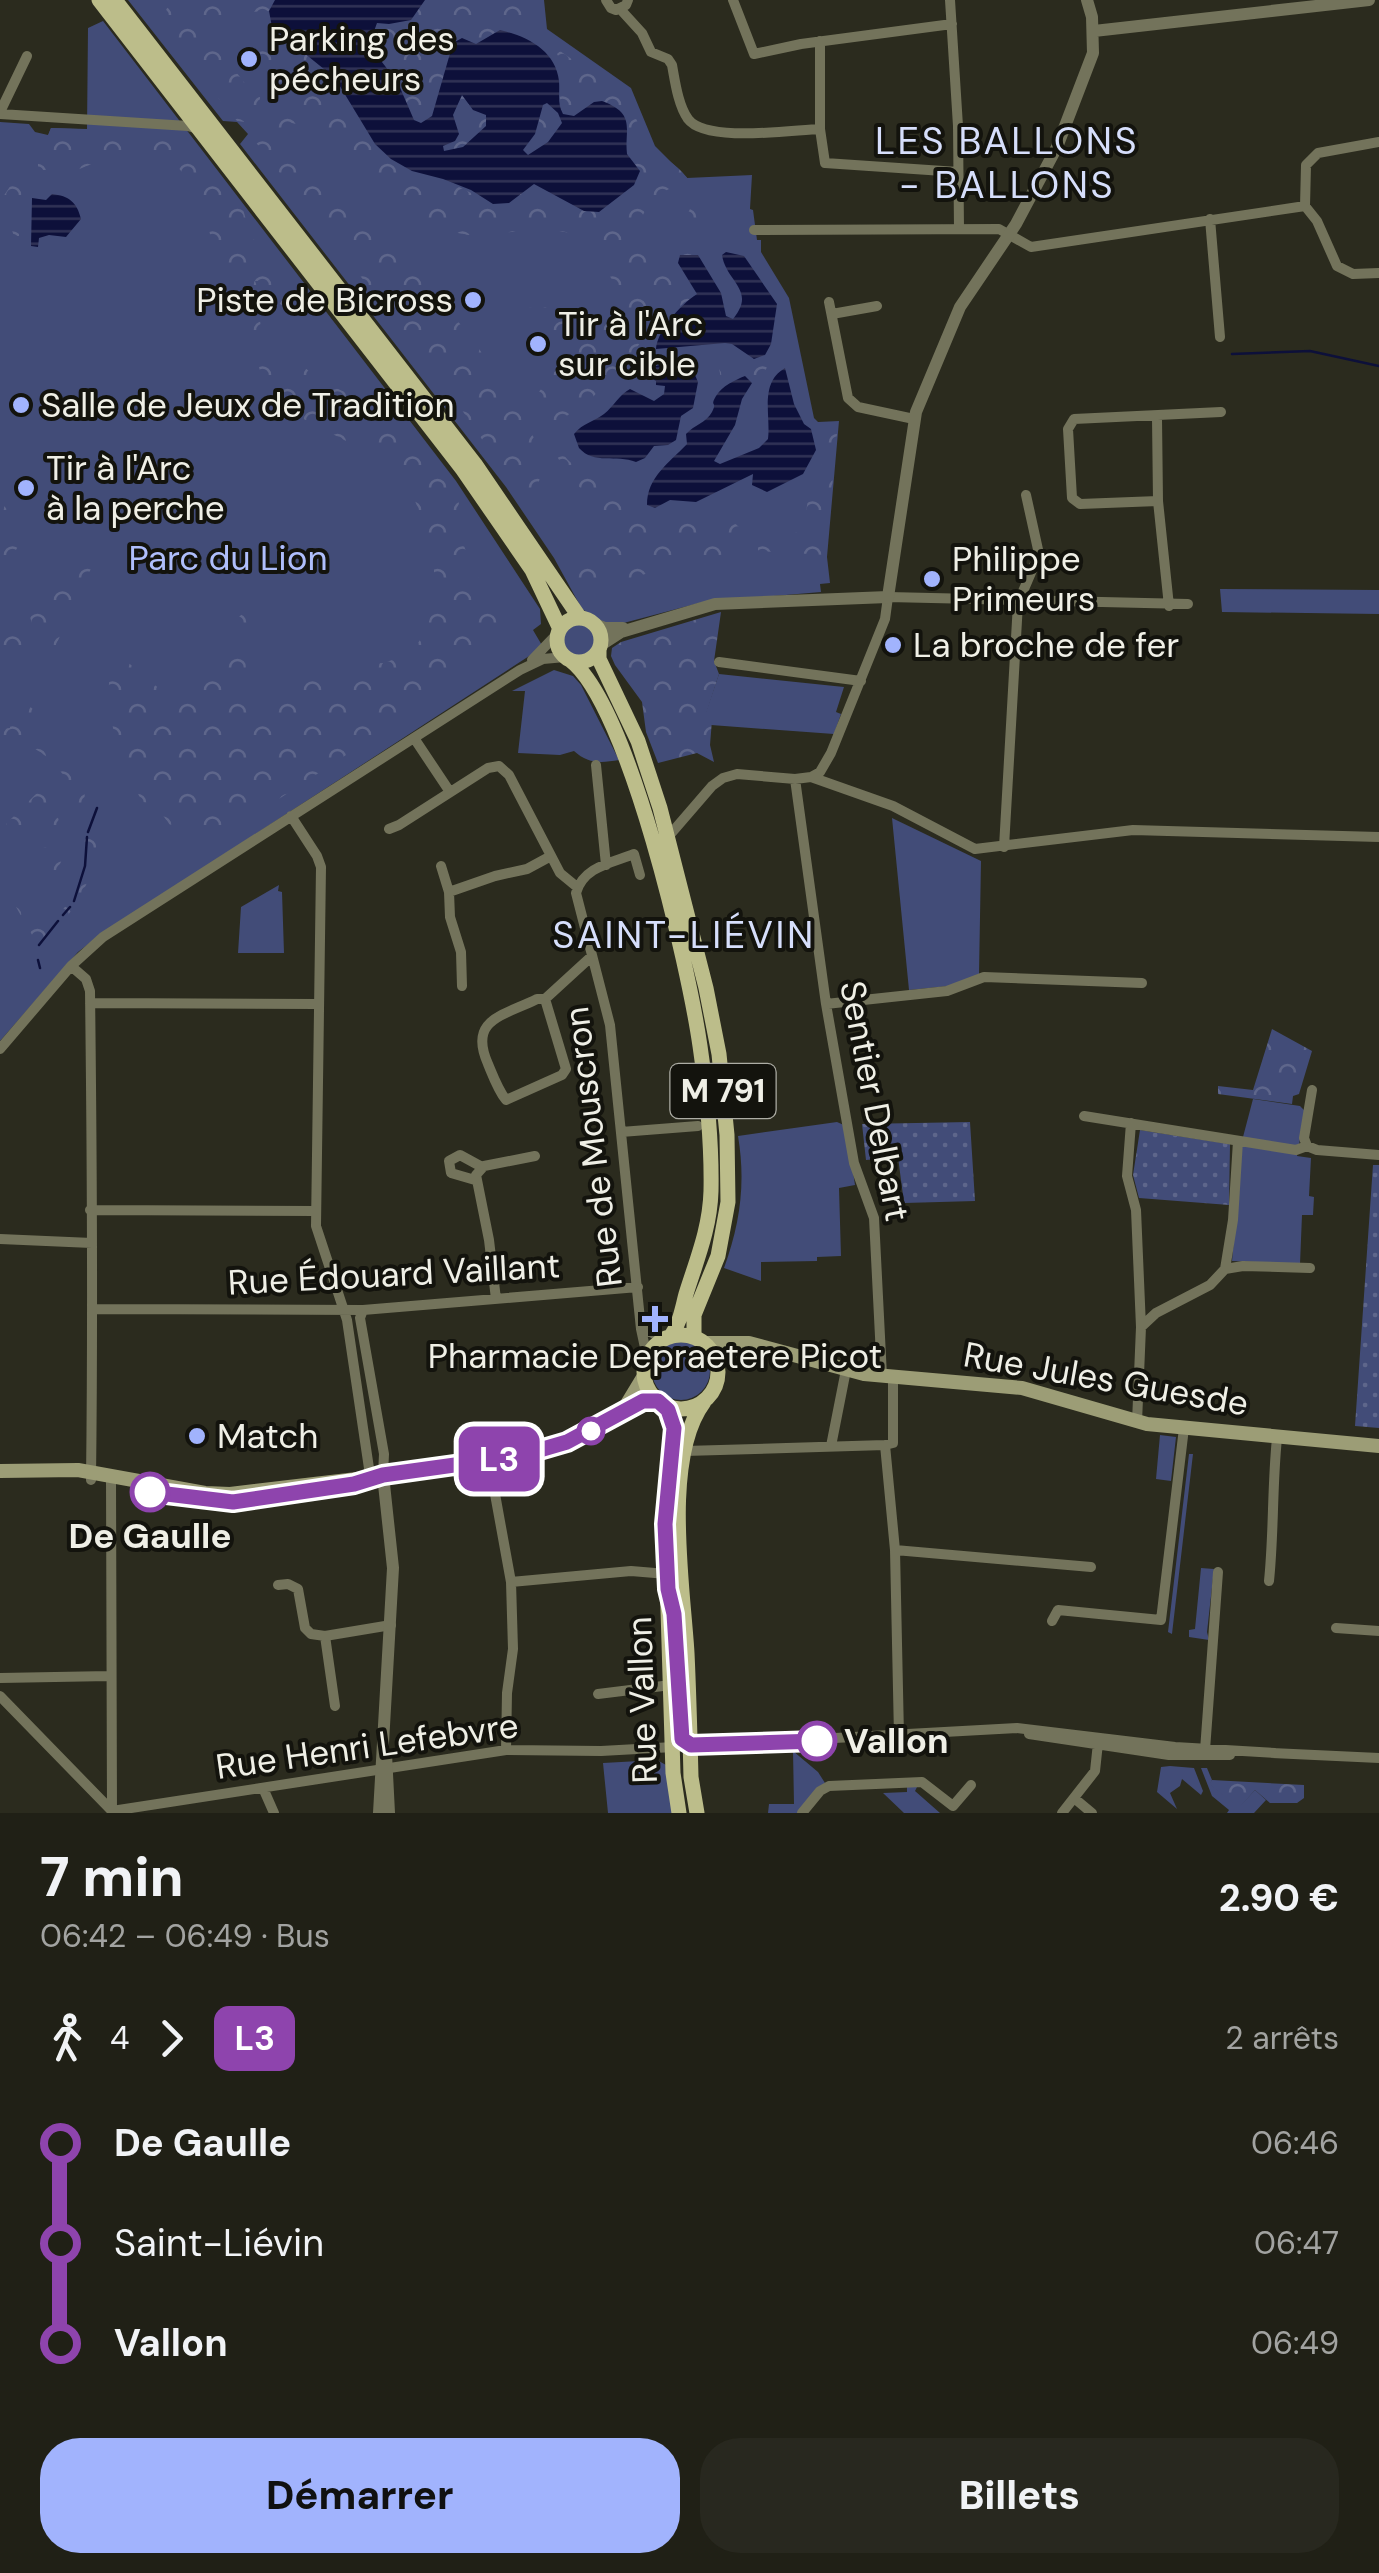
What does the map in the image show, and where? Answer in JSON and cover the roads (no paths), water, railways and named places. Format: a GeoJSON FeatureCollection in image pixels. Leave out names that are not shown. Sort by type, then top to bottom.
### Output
{"type":"FeatureCollection","features":[{"type":"Feature","properties":{"kind":"main road"},"geometry":{"type":"LineString","coordinates":[[99,0],[484,498],[541,586],[560,630],[558,647],[568,659],[587,661],[600,648],[600,632],[586,620],[485,477],[116,0]]}},
{"type":"Feature","properties":{"kind":"main road"},"geometry":{"type":"LineString","coordinates":[[560,630],[567,622],[586,620]]}},
{"type":"Feature","properties":{"kind":"main road","name":"M 791"},"geometry":{"type":"LineString","coordinates":[[600,648],[599,659],[638,741],[660,808],[713,1020],[727,1135],[726,1222],[715,1264],[695,1310],[699,1340]]}},
{"type":"Feature","properties":{"kind":"main road","name":"M 791"},"geometry":{"type":"LineString","coordinates":[[568,659],[589,680],[629,766],[681,954],[700,1047],[709,1125],[710,1208],[679,1323],[668,1338]]}},
{"type":"Feature","properties":{"kind":"main road"},"geometry":{"type":"LineString","coordinates":[[621,1414],[644,1376],[647,1357],[668,1338],[699,1340],[718,1364]]}},
{"type":"Feature","properties":{"kind":"main road","name":"Rue Jules Guesde"},"geometry":{"type":"LineString","coordinates":[[699,1340],[743,1342],[846,1370],[1022,1388],[1138,1422],[1379,1446]]}},
{"type":"Feature","properties":{"kind":"main road"},"geometry":{"type":"LineString","coordinates":[[0,1472],[91,1476],[224,1495],[489,1461],[575,1439],[643,1401],[682,1410],[704,1402],[716,1385],[718,1364],[726,1354],[738,1348],[765,1349]]}},
{"type":"Feature","properties":{"kind":"main road"},"geometry":{"type":"LineString","coordinates":[[644,1376],[648,1389],[662,1404]]}},
{"type":"Feature","properties":{"kind":"main road","name":"Rue Vallon"},"geometry":{"type":"LineString","coordinates":[[696,1813],[678,1521],[685,1451],[693,1419],[704,1402]]}},
{"type":"Feature","properties":{"kind":"main road","name":"Rue Vallon"},"geometry":{"type":"LineString","coordinates":[[662,1404],[674,1432],[666,1496],[667,1574],[674,1781],[680,1813]]}},
{"type":"Feature","properties":{"kind":"street"},"geometry":{"type":"LineString","coordinates":[[606,0],[611,8],[624,5],[651,52],[672,65],[684,110],[689,121],[698,127],[722,133],[820,129]]}},
{"type":"Feature","properties":{"kind":"street"},"geometry":{"type":"LineString","coordinates":[[733,0],[754,54],[952,24]]}},
{"type":"Feature","properties":{"kind":"street"},"geometry":{"type":"LineString","coordinates":[[950,0],[959,229]]}},
{"type":"Feature","properties":{"kind":"street"},"geometry":{"type":"LineString","coordinates":[[811,778],[827,762],[888,612],[914,420],[960,307],[1009,235],[1057,147],[1087,75],[1094,31],[1088,0]]}},
{"type":"Feature","properties":{"kind":"street"},"geometry":{"type":"LineString","coordinates":[[1094,31],[1369,0]]}},
{"type":"Feature","properties":{"kind":"street"},"geometry":{"type":"LineString","coordinates":[[820,41],[820,129],[825,162],[958,172]]}},
{"type":"Feature","properties":{"kind":"street"},"geometry":{"type":"LineString","coordinates":[[27,56],[0,113],[190,126],[199,130]]}},
{"type":"Feature","properties":{"kind":"street"},"geometry":{"type":"LineString","coordinates":[[158,124],[170,113],[175,99]]}},
{"type":"Feature","properties":{"kind":"street"},"geometry":{"type":"LineString","coordinates":[[1379,142],[1318,153],[1306,165],[1305,206],[1322,230],[1337,266],[1353,274],[1379,273]]}},
{"type":"Feature","properties":{"kind":"street"},"geometry":{"type":"LineString","coordinates":[[754,230],[999,229],[1031,246],[1305,206]]}},
{"type":"Feature","properties":{"kind":"street"},"geometry":{"type":"LineString","coordinates":[[1210,219],[1220,338]]}},
{"type":"Feature","properties":{"kind":"street"},"geometry":{"type":"LineString","coordinates":[[876,306],[830,308],[848,398],[858,407],[914,420]]}},
{"type":"Feature","properties":{"kind":"street"},"geometry":{"type":"LineString","coordinates":[[1158,501],[1080,504],[1072,498],[1068,429],[1074,419],[1220,412]]}},
{"type":"Feature","properties":{"kind":"street"},"geometry":{"type":"LineString","coordinates":[[1157,418],[1158,501],[1169,606]]}},
{"type":"Feature","properties":{"kind":"street"},"geometry":{"type":"LineString","coordinates":[[1004,847],[1018,602],[1039,554],[1026,496]]}},
{"type":"Feature","properties":{"kind":"street"},"geometry":{"type":"LineString","coordinates":[[600,648],[615,634],[715,604],[888,597],[1188,604]]}},
{"type":"Feature","properties":{"kind":"street"},"geometry":{"type":"LineString","coordinates":[[586,620],[609,628],[641,625]]}},
{"type":"Feature","properties":{"kind":"street"},"geometry":{"type":"LineString","coordinates":[[0,1049],[92,945],[520,670],[547,648],[560,630]]}},
{"type":"Feature","properties":{"kind":"street"},"geometry":{"type":"LineString","coordinates":[[520,670],[547,658],[568,659]]}},
{"type":"Feature","properties":{"kind":"street"},"geometry":{"type":"LineString","coordinates":[[719,662],[862,681]]}},
{"type":"Feature","properties":{"kind":"street"},"geometry":{"type":"LineString","coordinates":[[414,738],[450,792]]}},
{"type":"Feature","properties":{"kind":"street"},"geometry":{"type":"LineString","coordinates":[[596,765],[606,865]]}},
{"type":"Feature","properties":{"kind":"street"},"geometry":{"type":"LineString","coordinates":[[388,829],[490,767],[503,768],[564,878],[578,886],[588,872],[634,854],[640,875]]}},
{"type":"Feature","properties":{"kind":"street"},"geometry":{"type":"LineString","coordinates":[[668,837],[712,786],[732,774],[811,778],[894,806],[970,848],[1132,830],[1379,837]]}},
{"type":"Feature","properties":{"kind":"street","name":"Sentier Delbart"},"geometry":{"type":"LineString","coordinates":[[795,779],[826,1004],[856,1172],[874,1218],[893,1443],[885,1444]]}},
{"type":"Feature","properties":{"kind":"street"},"geometry":{"type":"LineString","coordinates":[[660,808],[688,810]]}},
{"type":"Feature","properties":{"kind":"street"},"geometry":{"type":"LineString","coordinates":[[291,816],[316,852],[321,867],[317,1230],[345,1310],[393,1549],[379,1813]]}},
{"type":"Feature","properties":{"kind":"street"},"geometry":{"type":"LineString","coordinates":[[449,892],[528,869],[550,856]]}},
{"type":"Feature","properties":{"kind":"street"},"geometry":{"type":"LineString","coordinates":[[441,866],[461,952],[462,986]]}},
{"type":"Feature","properties":{"kind":"street","name":"Rue de Mouscron"},"geometry":{"type":"LineString","coordinates":[[578,886],[577,901],[610,1025],[647,1357]]}},
{"type":"Feature","properties":{"kind":"street"},"geometry":{"type":"LineString","coordinates":[[546,1000],[592,956]]}},
{"type":"Feature","properties":{"kind":"street"},"geometry":{"type":"LineString","coordinates":[[70,966],[88,983],[90,1003],[94,1309],[91,1476]]}},
{"type":"Feature","properties":{"kind":"street"},"geometry":{"type":"LineString","coordinates":[[826,1004],[947,991],[984,977],[1142,983]]}},
{"type":"Feature","properties":{"kind":"street"},"geometry":{"type":"LineString","coordinates":[[538,999],[546,1000],[566,1063],[565,1072],[506,1100],[480,1047],[482,1032],[488,1024],[538,999]]}},
{"type":"Feature","properties":{"kind":"street"},"geometry":{"type":"LineString","coordinates":[[90,1003],[317,1004]]}},
{"type":"Feature","properties":{"kind":"street"},"geometry":{"type":"LineString","coordinates":[[1312,1090],[1304,1138],[1308,1146],[1379,1155]]}},
{"type":"Feature","properties":{"kind":"street"},"geometry":{"type":"LineString","coordinates":[[1084,1116],[1302,1150],[1308,1146]]}},
{"type":"Feature","properties":{"kind":"street"},"geometry":{"type":"LineString","coordinates":[[1131,1124],[1127,1176],[1136,1210],[1141,1327],[1138,1422]]}},
{"type":"Feature","properties":{"kind":"street"},"geometry":{"type":"LineString","coordinates":[[621,1132],[698,1126]]}},
{"type":"Feature","properties":{"kind":"street"},"geometry":{"type":"LineString","coordinates":[[1141,1327],[1156,1313],[1210,1285],[1225,1269],[1232,1238],[1238,1141]]}},
{"type":"Feature","properties":{"kind":"street"},"geometry":{"type":"LineString","coordinates":[[475,1180],[452,1173],[448,1161],[460,1155],[482,1167],[536,1156]]}},
{"type":"Feature","properties":{"kind":"street"},"geometry":{"type":"LineString","coordinates":[[482,1167],[475,1180],[489,1240],[496,1300]]}},
{"type":"Feature","properties":{"kind":"street"},"geometry":{"type":"LineString","coordinates":[[90,1210],[316,1211]]}},
{"type":"Feature","properties":{"kind":"street"},"geometry":{"type":"LineString","coordinates":[[0,1239],[92,1243]]}},
{"type":"Feature","properties":{"kind":"street"},"geometry":{"type":"LineString","coordinates":[[1225,1269],[1310,1268]]}},
{"type":"Feature","properties":{"kind":"street","name":"Rue Édouard Vaillant"},"geometry":{"type":"LineString","coordinates":[[94,1309],[364,1310],[638,1287]]}},
{"type":"Feature","properties":{"kind":"street"},"geometry":{"type":"LineString","coordinates":[[364,1310],[360,1318],[384,1454],[377,1475]]}},
{"type":"Feature","properties":{"kind":"street","name":"Rue de Mouscron"},"geometry":{"type":"LineString","coordinates":[[641,1314],[649,1331],[668,1338]]}},
{"type":"Feature","properties":{"kind":"street"},"geometry":{"type":"LineString","coordinates":[[831,1446],[846,1370]]}},
{"type":"Feature","properties":{"kind":"street"},"geometry":{"type":"LineString","coordinates":[[357,1384],[372,1383]]}},
{"type":"Feature","properties":{"kind":"street"},"geometry":{"type":"LineString","coordinates":[[1052,1621],[1058,1610],[1161,1620],[1184,1428]]}},
{"type":"Feature","properties":{"kind":"street"},"geometry":{"type":"LineString","coordinates":[[1269,1581],[1275,1522],[1270,1506],[1277,1438]]}},
{"type":"Feature","properties":{"kind":"street"},"geometry":{"type":"LineString","coordinates":[[685,1451],[885,1444],[895,1550],[899,1736]]}},
{"type":"Feature","properties":{"kind":"street"},"geometry":{"type":"LineString","coordinates":[[489,1461],[511,1582],[514,1649],[507,1693],[506,1750]]}},
{"type":"Feature","properties":{"kind":"street"},"geometry":{"type":"LineString","coordinates":[[111,1480],[112,1812]]}},
{"type":"Feature","properties":{"kind":"street"},"geometry":{"type":"LineString","coordinates":[[895,1550],[1091,1567]]}},
{"type":"Feature","properties":{"kind":"street"},"geometry":{"type":"LineString","coordinates":[[511,1582],[630,1571],[667,1574]]}},
{"type":"Feature","properties":{"kind":"street"},"geometry":{"type":"LineString","coordinates":[[1205,1752],[1218,1572]]}},
{"type":"Feature","properties":{"kind":"street"},"geometry":{"type":"LineString","coordinates":[[278,1584],[296,1586],[308,1632],[325,1636],[390,1625]]}},
{"type":"Feature","properties":{"kind":"street"},"geometry":{"type":"LineString","coordinates":[[1336,1628],[1379,1630]]}},
{"type":"Feature","properties":{"kind":"street"},"geometry":{"type":"LineString","coordinates":[[325,1636],[335,1706]]}},
{"type":"Feature","properties":{"kind":"street"},"geometry":{"type":"LineString","coordinates":[[0,1678],[110,1676]]}},
{"type":"Feature","properties":{"kind":"street"},"geometry":{"type":"LineString","coordinates":[[598,1694],[671,1685]]}},
{"type":"Feature","properties":{"kind":"street"},"geometry":{"type":"LineString","coordinates":[[0,1696],[112,1812]]}},
{"type":"Feature","properties":{"kind":"street","name":"Rue Henri Lefebvre"},"geometry":{"type":"LineString","coordinates":[[112,1812],[506,1750],[601,1751],[1034,1729],[1098,1741],[1205,1752],[1379,1758]]}},
{"type":"Feature","properties":{"kind":"street"},"geometry":{"type":"LineString","coordinates":[[1062,1813],[1095,1771],[1098,1741]]}},
{"type":"Feature","properties":{"kind":"street"},"geometry":{"type":"LineString","coordinates":[[384,1768],[389,1813]]}},
{"type":"Feature","properties":{"kind":"street"},"geometry":{"type":"LineString","coordinates":[[802,1813],[820,1790],[829,1786],[922,1782],[953,1806],[971,1785]]}},
{"type":"Feature","properties":{"kind":"street"},"geometry":{"type":"LineString","coordinates":[[263,1788],[274,1813]]}},
{"type":"Feature","properties":{"kind":"street"},"geometry":{"type":"LineString","coordinates":[[1074,1798],[1092,1813]]}},
{"type":"Feature","properties":{"kind":"waterway"},"geometry":{"type":"LineString","coordinates":[[1232,354],[1310,351],[1379,366]]}},
{"type":"Feature","properties":{"kind":"waterway"},"geometry":{"type":"LineString","coordinates":[[88,832],[97,808]]}},
{"type":"Feature","properties":{"kind":"waterway"},"geometry":{"type":"LineString","coordinates":[[74,901],[85,866],[87,837]]}},
{"type":"Feature","properties":{"kind":"waterway"},"geometry":{"type":"LineString","coordinates":[[63,915],[70,907]]}},
{"type":"Feature","properties":{"kind":"waterway"},"geometry":{"type":"LineString","coordinates":[[39,945],[58,921]]}},
{"type":"Feature","properties":{"kind":"waterway"},"geometry":{"type":"LineString","coordinates":[[38,960],[40,968]]}},
{"type":"Feature","properties":{"kind":"place","name":"Parking des pécheurs"},"geometry":{"type":"Point","coordinates":[249,59]}},
{"type":"Feature","properties":{"kind":"place","name":"Piste de Bicross"},"geometry":{"type":"Point","coordinates":[473,300]}},
{"type":"Feature","properties":{"kind":"place","name":"Tir à l'Arc sur cible"},"geometry":{"type":"Point","coordinates":[538,344]}},
{"type":"Feature","properties":{"kind":"place","name":"Salle de Jeux de Tradition"},"geometry":{"type":"Point","coordinates":[21,405]}},
{"type":"Feature","properties":{"kind":"place","name":"Tir à l'Arc à la perche"},"geometry":{"type":"Point","coordinates":[26,488]}},
{"type":"Feature","properties":{"kind":"place","name":"Philippe Primeurs"},"geometry":{"type":"Point","coordinates":[932,579]}},
{"type":"Feature","properties":{"kind":"place","name":"La broche de fer"},"geometry":{"type":"Point","coordinates":[893,645]}},
{"type":"Feature","properties":{"kind":"place","name":"Pharmacie Depraetere Picot"},"geometry":{"type":"Point","coordinates":[655,1319]}},
{"type":"Feature","properties":{"kind":"place","name":"Match"},"geometry":{"type":"Point","coordinates":[197,1436]}},
{"type":"Feature","properties":{"kind":"place","name":"De Gaulle"},"geometry":{"type":"Point","coordinates":[150,1492]}},
{"type":"Feature","properties":{"kind":"place","name":"Vallon"},"geometry":{"type":"Point","coordinates":[817,1741]}},
{"type":"Feature","properties":{"kind":"district","name":"LES BALLONS - BALLONS"},"geometry":{"type":"Point","coordinates":[1007,163]}},
{"type":"Feature","properties":{"kind":"district","name":"SAINT-LIÉVIN"},"geometry":{"type":"Point","coordinates":[684,935]}},
{"type":"Feature","properties":{"kind":"park label","name":"Parc du Lion"},"geometry":{"type":"Point","coordinates":[228,558]}}]}
